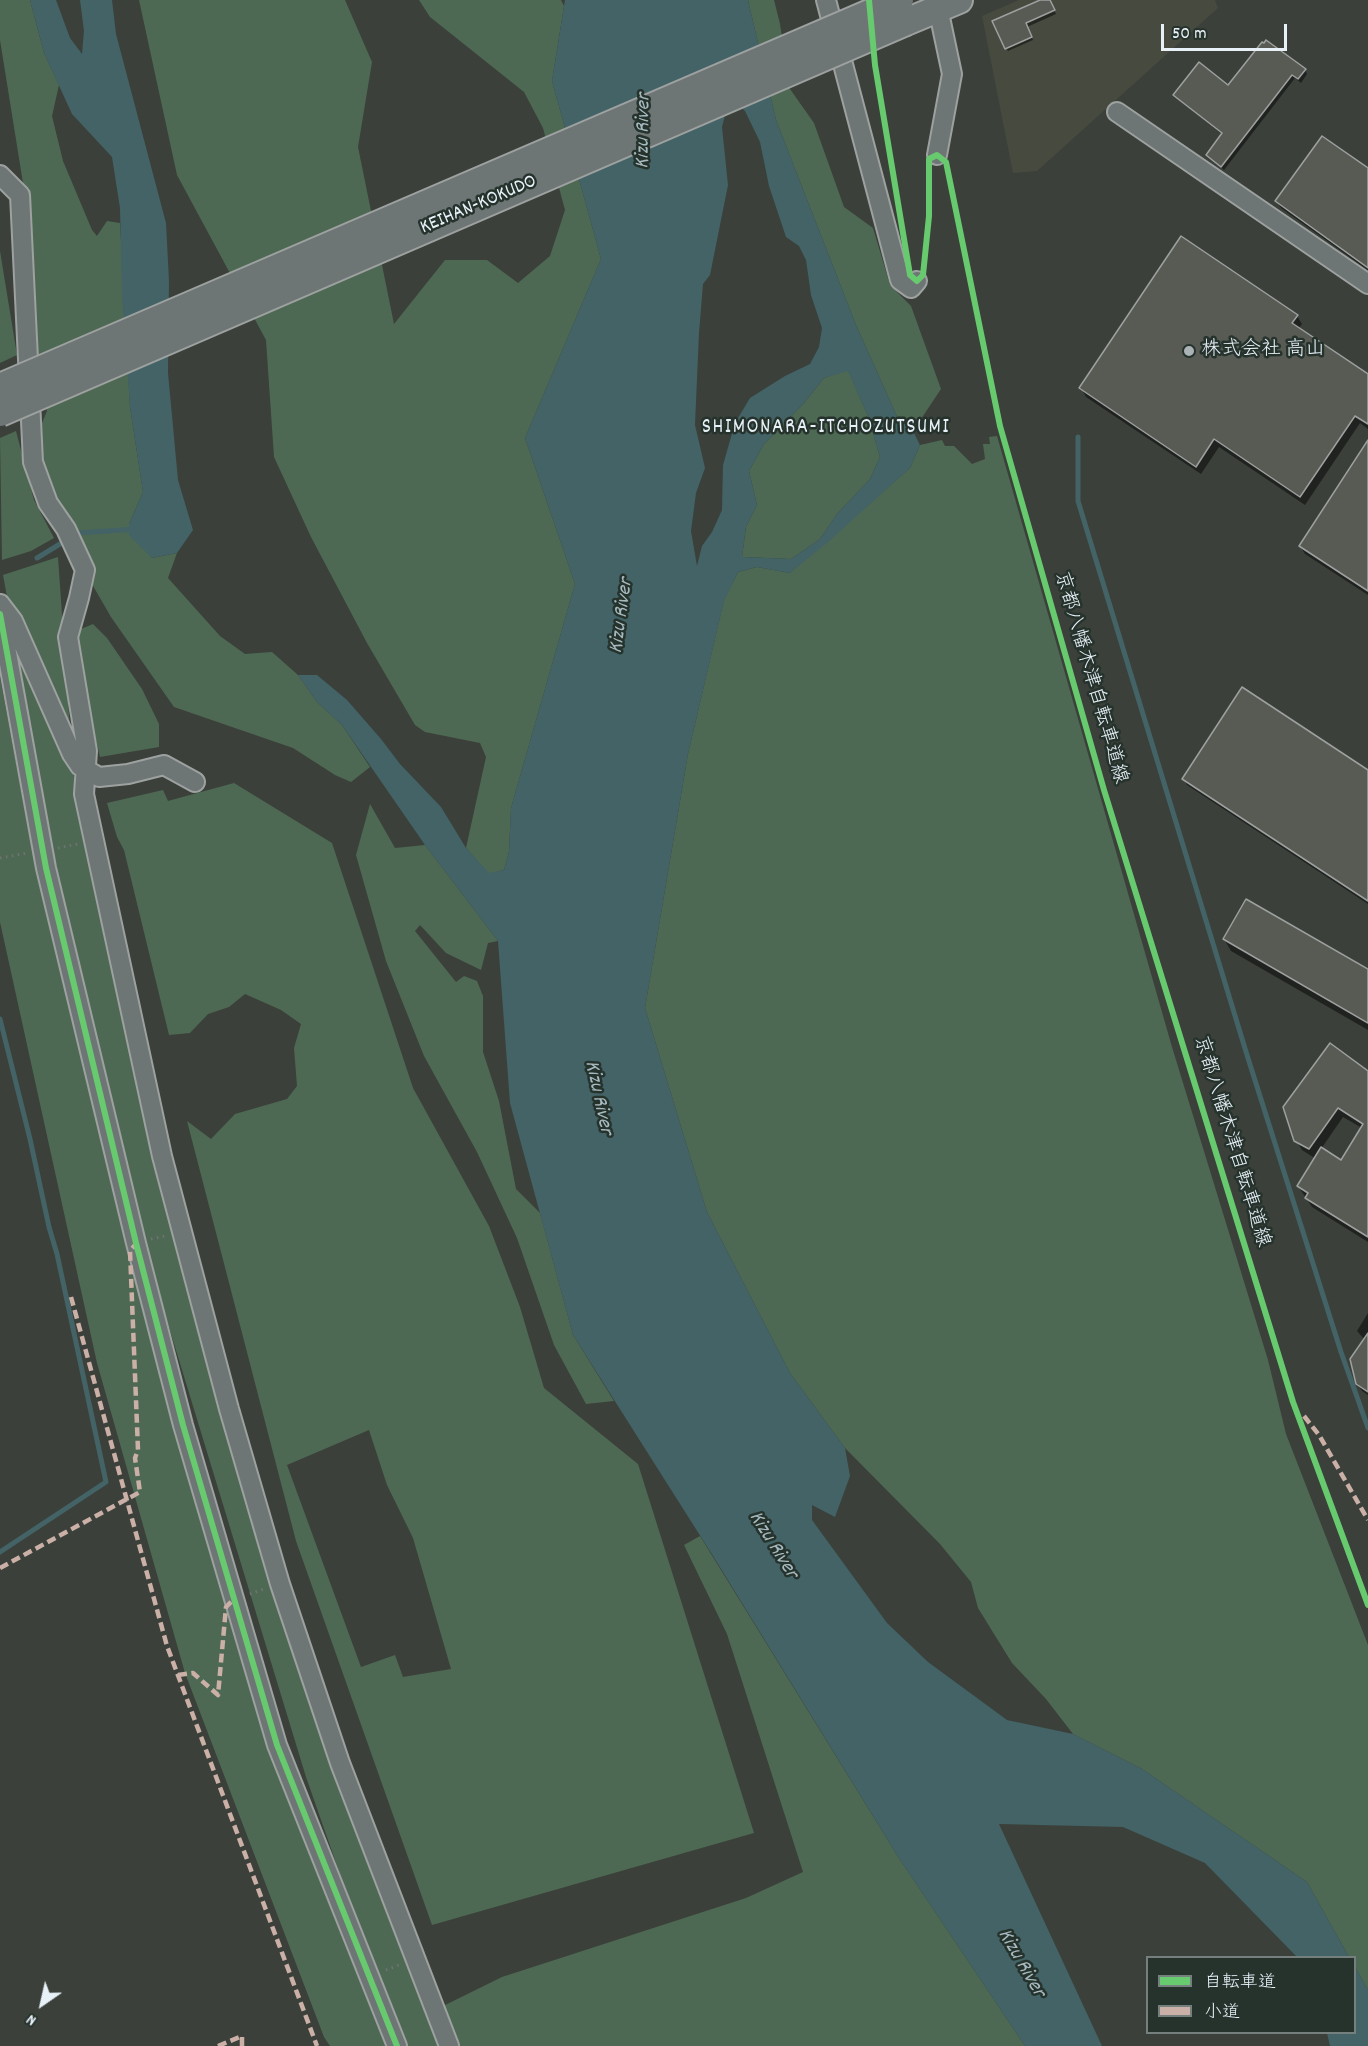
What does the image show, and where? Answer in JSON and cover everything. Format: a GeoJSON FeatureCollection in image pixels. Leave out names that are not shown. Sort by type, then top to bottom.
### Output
{"type":"FeatureCollection","features":[{"type":"Feature","properties":{"kind":"highway","name":"KEIHAN-KOKUDO"},"geometry":{"type":"LineString","coordinates":[[0,387],[903,11],[949,4]]}},
{"type":"Feature","properties":{"kind":"highway","name":"KEIHAN-KOKUDO"},"geometry":{"type":"LineString","coordinates":[[0,413],[903,11]]}},
{"type":"Feature","properties":{"kind":"street"},"geometry":{"type":"LineString","coordinates":[[826,0],[900,280],[911,288],[917,281]]}},
{"type":"Feature","properties":{"kind":"street"},"geometry":{"type":"LineString","coordinates":[[937,155],[952,75],[949,4]]}},
{"type":"Feature","properties":{"kind":"street"},"geometry":{"type":"LineString","coordinates":[[1117,112],[1368,284]]}},
{"type":"Feature","properties":{"kind":"street"},"geometry":{"type":"LineString","coordinates":[[0,175],[20,195],[33,462],[48,503],[66,529],[85,570],[68,637],[87,751],[84,794],[162,1156],[229,1409],[280,1584],[340,1762],[449,2046]]}},
{"type":"Feature","properties":{"kind":"street"},"geometry":{"type":"LineString","coordinates":[[0,604],[14,621],[72,754],[80,766],[99,777],[128,774],[164,765],[195,782]]}},
{"type":"Feature","properties":{"kind":"street"},"geometry":{"type":"LineString","coordinates":[[0,614],[46,868],[136,1243],[183,1425],[277,1745],[397,2046]]}},
{"type":"Feature","properties":{"kind":"path"},"geometry":{"type":"LineString","coordinates":[[136,1243],[182,1232]]}},
{"type":"Feature","properties":{"kind":"path"},"geometry":{"type":"LineString","coordinates":[[233,1600],[280,1584]]}},
{"type":"Feature","properties":{"kind":"path"},"geometry":{"type":"LineString","coordinates":[[369,1977],[415,1959]]}},
{"type":"Feature","properties":{"kind":"shaded area"},"geometry":{"type":"Polygon","coordinates":[[[1019,0],[1215,0],[1218,8],[1037,171],[1013,173],[982,16],[1019,0]]]}},
{"type":"Feature","properties":{"kind":"green space"},"geometry":{"type":"Polygon","coordinates":[[[0,0],[30,0],[44,53],[59,85],[52,116],[63,161],[92,230],[97,236],[107,221],[120,223],[130,407],[143,492],[129,524],[152,558],[177,553],[168,578],[220,636],[245,654],[272,652],[298,675],[317,702],[342,725],[370,767],[351,782],[335,775],[293,748],[174,707],[111,617],[74,553],[81,540],[76,525],[61,536],[39,469],[42,423],[47,411],[34,343],[27,208],[0,40],[0,0]]]}},
{"type":"Feature","properties":{"kind":"green space"},"geometry":{"type":"Polygon","coordinates":[[[139,0],[345,0],[372,62],[358,147],[394,324],[445,260],[487,260],[518,283],[550,256],[565,210],[543,128],[524,92],[430,17],[419,0],[561,0],[564,6],[552,81],[601,259],[525,438],[575,584],[511,808],[509,852],[504,870],[489,874],[466,848],[486,757],[480,743],[425,732],[415,725],[367,643],[311,537],[274,457],[266,340],[177,175],[139,0]]]}},
{"type":"Feature","properties":{"kind":"green space"},"geometry":{"type":"Polygon","coordinates":[[[748,0],[774,0],[790,89],[814,123],[844,207],[873,228],[890,285],[911,306],[941,389],[913,431],[899,421],[856,325],[776,120],[748,0]]]}},
{"type":"Feature","properties":{"kind":"green space"},"geometry":{"type":"Polygon","coordinates":[[[0,251],[17,355],[0,363],[0,251]]]}},
{"type":"Feature","properties":{"kind":"green space"},"geometry":{"type":"Polygon","coordinates":[[[848,370],[868,416],[880,457],[870,479],[837,514],[820,539],[791,559],[742,557],[746,527],[757,505],[749,471],[764,444],[804,403],[824,378],[848,370]]]}},
{"type":"Feature","properties":{"kind":"green space"},"geometry":{"type":"Polygon","coordinates":[[[16,431],[34,500],[54,538],[31,551],[2,560],[0,438],[16,431]]]}},
{"type":"Feature","properties":{"kind":"green space"},"geometry":{"type":"Polygon","coordinates":[[[997,436],[1172,1047],[1268,1360],[1286,1434],[1368,1645],[1368,1990],[1356,1969],[1356,1956],[1348,1956],[1307,1882],[1142,1769],[1073,1734],[1046,1699],[1012,1663],[978,1608],[971,1582],[940,1544],[845,1448],[790,1373],[707,1212],[645,1008],[688,754],[724,600],[738,572],[757,567],[790,573],[910,468],[920,445],[942,440],[945,446],[954,446],[972,464],[985,459],[983,444],[990,444],[989,437],[997,436]]]}},
{"type":"Feature","properties":{"kind":"green space"},"geometry":{"type":"Polygon","coordinates":[[[58,557],[73,772],[112,961],[287,1588],[447,2046],[404,2046],[379,1986],[306,1777],[140,1232],[81,1006],[3,575],[58,557]]]}},
{"type":"Feature","properties":{"kind":"green space"},"geometry":{"type":"Polygon","coordinates":[[[93,624],[107,638],[142,689],[159,724],[159,747],[100,757],[72,638],[81,629],[93,624]]]}},
{"type":"Feature","properties":{"kind":"green space"},"geometry":{"type":"Polygon","coordinates":[[[0,677],[35,865],[128,1250],[270,1753],[388,2046],[330,2046],[324,2037],[185,1673],[97,1363],[0,922],[0,677]]]}},
{"type":"Feature","properties":{"kind":"green space"},"geometry":{"type":"Polygon","coordinates":[[[234,783],[332,843],[413,1088],[489,1226],[520,1307],[544,1388],[638,1464],[754,1833],[432,1925],[296,1541],[187,1121],[211,1139],[235,1114],[287,1099],[297,1086],[294,1048],[301,1024],[281,1010],[245,994],[229,1007],[208,1014],[190,1033],[169,1035],[124,850],[117,837],[107,803],[163,790],[168,801],[234,783]],[[369,1430],[287,1465],[361,1667],[395,1655],[403,1677],[451,1669],[413,1538],[387,1485],[369,1430]]]}},
{"type":"Feature","properties":{"kind":"green space"},"geometry":{"type":"Polygon","coordinates":[[[370,804],[395,848],[425,845],[498,941],[488,943],[481,970],[446,953],[420,925],[415,931],[456,982],[464,976],[477,981],[483,996],[483,1052],[499,1101],[516,1189],[540,1213],[573,1335],[614,1401],[586,1404],[554,1345],[517,1238],[477,1152],[424,1056],[386,961],[356,855],[370,804]]]}},
{"type":"Feature","properties":{"kind":"green space"},"geometry":{"type":"Polygon","coordinates":[[[700,1536],[897,1855],[1025,2046],[453,2046],[437,2009],[502,1977],[746,1898],[803,1872],[727,1634],[684,1545],[700,1536]]]}},
{"type":"Feature","properties":{"kind":"water"},"geometry":{"type":"Polygon","coordinates":[[[30,0],[56,0],[70,38],[82,54],[84,31],[80,0],[112,0],[116,34],[166,223],[169,281],[168,373],[178,480],[193,530],[177,553],[152,558],[129,535],[129,524],[143,492],[130,407],[122,296],[120,208],[112,157],[72,114],[44,53],[30,0]]]}},
{"type":"Feature","properties":{"kind":"water","name":"Kizu River"},"geometry":{"type":"Polygon","coordinates":[[[565,0],[748,0],[776,120],[856,325],[899,421],[913,431],[920,445],[910,468],[790,573],[757,567],[738,572],[724,601],[688,754],[645,1008],[707,1212],[790,1373],[845,1448],[850,1476],[835,1517],[812,1505],[812,1520],[887,1623],[928,1662],[1007,1720],[1073,1734],[1142,1769],[1307,1882],[1348,1956],[1296,1956],[1205,1863],[1123,1827],[999,1824],[1102,2046],[1025,2046],[897,1855],[713,1556],[573,1335],[510,1103],[498,941],[425,845],[342,725],[317,702],[298,675],[317,675],[347,700],[400,764],[441,807],[466,848],[489,873],[504,870],[509,852],[511,808],[575,584],[525,438],[601,259],[552,81],[565,0]],[[730,96],[722,127],[728,185],[710,275],[703,284],[695,425],[705,468],[696,493],[691,531],[697,566],[702,546],[712,532],[722,510],[723,465],[735,423],[750,398],[785,376],[810,364],[819,347],[822,328],[811,295],[806,260],[799,246],[786,237],[769,186],[760,142],[745,111],[730,96]],[[848,371],[824,378],[804,403],[764,444],[749,471],[757,505],[746,527],[742,557],[791,559],[820,539],[837,514],[870,479],[880,457],[868,416],[848,371]]]}},
{"type":"Feature","properties":{"kind":"water"},"geometry":{"type":"Polygon","coordinates":[[[1356,1969],[1368,1990],[1368,2046],[1330,2046],[1327,2034],[1356,2034],[1356,1969]]]}},
{"type":"Feature","properties":{"kind":"building"},"geometry":{"type":"Polygon","coordinates":[[[1040,0],[1050,0],[1055,10],[1026,23],[1032,37],[1005,49],[992,21],[1040,0]]]}},
{"type":"Feature","properties":{"kind":"building"},"geometry":{"type":"Polygon","coordinates":[[[1266,40],[1306,69],[1298,79],[1292,75],[1221,167],[1206,155],[1222,133],[1173,95],[1199,62],[1228,85],[1266,40]]]}},
{"type":"Feature","properties":{"kind":"building"},"geometry":{"type":"Polygon","coordinates":[[[1322,136],[1368,168],[1368,268],[1275,201],[1322,136]]]}},
{"type":"Feature","properties":{"kind":"building","name":"株式会社 高山"},"geometry":{"type":"Polygon","coordinates":[[[1181,236],[1298,315],[1292,323],[1368,374],[1368,424],[1355,416],[1300,497],[1214,439],[1196,467],[1079,388],[1181,236]]]}},
{"type":"Feature","properties":{"kind":"building"},"geometry":{"type":"Polygon","coordinates":[[[1368,440],[1368,591],[1299,546],[1368,440]]]}},
{"type":"Feature","properties":{"kind":"building"},"geometry":{"type":"Polygon","coordinates":[[[1242,687],[1368,770],[1368,901],[1182,779],[1242,687]]]}},
{"type":"Feature","properties":{"kind":"building"},"geometry":{"type":"Polygon","coordinates":[[[1246,899],[1368,969],[1368,1023],[1223,939],[1246,899]]]}},
{"type":"Feature","properties":{"kind":"building"},"geometry":{"type":"Polygon","coordinates":[[[1330,1043],[1368,1071],[1368,1237],[1305,1198],[1308,1193],[1297,1186],[1321,1147],[1341,1160],[1363,1124],[1338,1108],[1309,1149],[1294,1141],[1283,1107],[1330,1043]]]}},
{"type":"Feature","properties":{"kind":"building"},"geometry":{"type":"Polygon","coordinates":[[[1368,1333],[1368,1392],[1356,1384],[1350,1359],[1368,1333]]]}},
{"type":"Feature","properties":{"kind":"waterway"},"geometry":{"type":"LineString","coordinates":[[1078,437],[1078,501],[1247,1055],[1341,1352],[1368,1428]]}},
{"type":"Feature","properties":{"kind":"waterway"},"geometry":{"type":"LineString","coordinates":[[37,558],[78,533],[136,529]]}},
{"type":"Feature","properties":{"kind":"waterway"},"geometry":{"type":"LineString","coordinates":[[0,1019],[57,1254],[106,1482],[0,1552]]}},
{"type":"Feature","properties":{"kind":"marked path"},"geometry":{"type":"LineString","coordinates":[[0,1568],[140,1492],[135,1458],[138,1450],[130,1251],[135,1245]]}},
{"type":"Feature","properties":{"kind":"marked path"},"geometry":{"type":"LineString","coordinates":[[71,1297],[167,1646],[317,2046]]}},
{"type":"Feature","properties":{"kind":"marked path"},"geometry":{"type":"LineString","coordinates":[[1304,1416],[1319,1435],[1368,1520]]}},
{"type":"Feature","properties":{"kind":"marked path"},"geometry":{"type":"LineString","coordinates":[[178,1675],[193,1673],[218,1695],[226,1607],[233,1600]]}},
{"type":"Feature","properties":{"kind":"marked path"},"geometry":{"type":"LineString","coordinates":[[218,2046],[242,2036],[242,2046]]}},
{"type":"Feature","properties":{"kind":"cycle path","name":"京都八幡木津自転車道線"},"geometry":{"type":"LineString","coordinates":[[869,0],[875,65],[910,275],[917,281],[923,275],[929,216],[929,159],[937,155],[946,162],[1000,426],[1104,790],[1293,1402],[1368,1605]]}},
{"type":"Feature","properties":{"kind":"cycle path"},"geometry":{"type":"LineString","coordinates":[[0,614],[46,868],[136,1243],[183,1425],[277,1745],[397,2046]]}},
{"type":"Feature","properties":{"kind":"place","name":"株式会社 高山"},"geometry":{"type":"Point","coordinates":[1189,351]}},
{"type":"Feature","properties":{"kind":"district","name":"SHIMONARA-ITCHOZUTSUMI"},"geometry":{"type":"Point","coordinates":[826,429]}}]}
